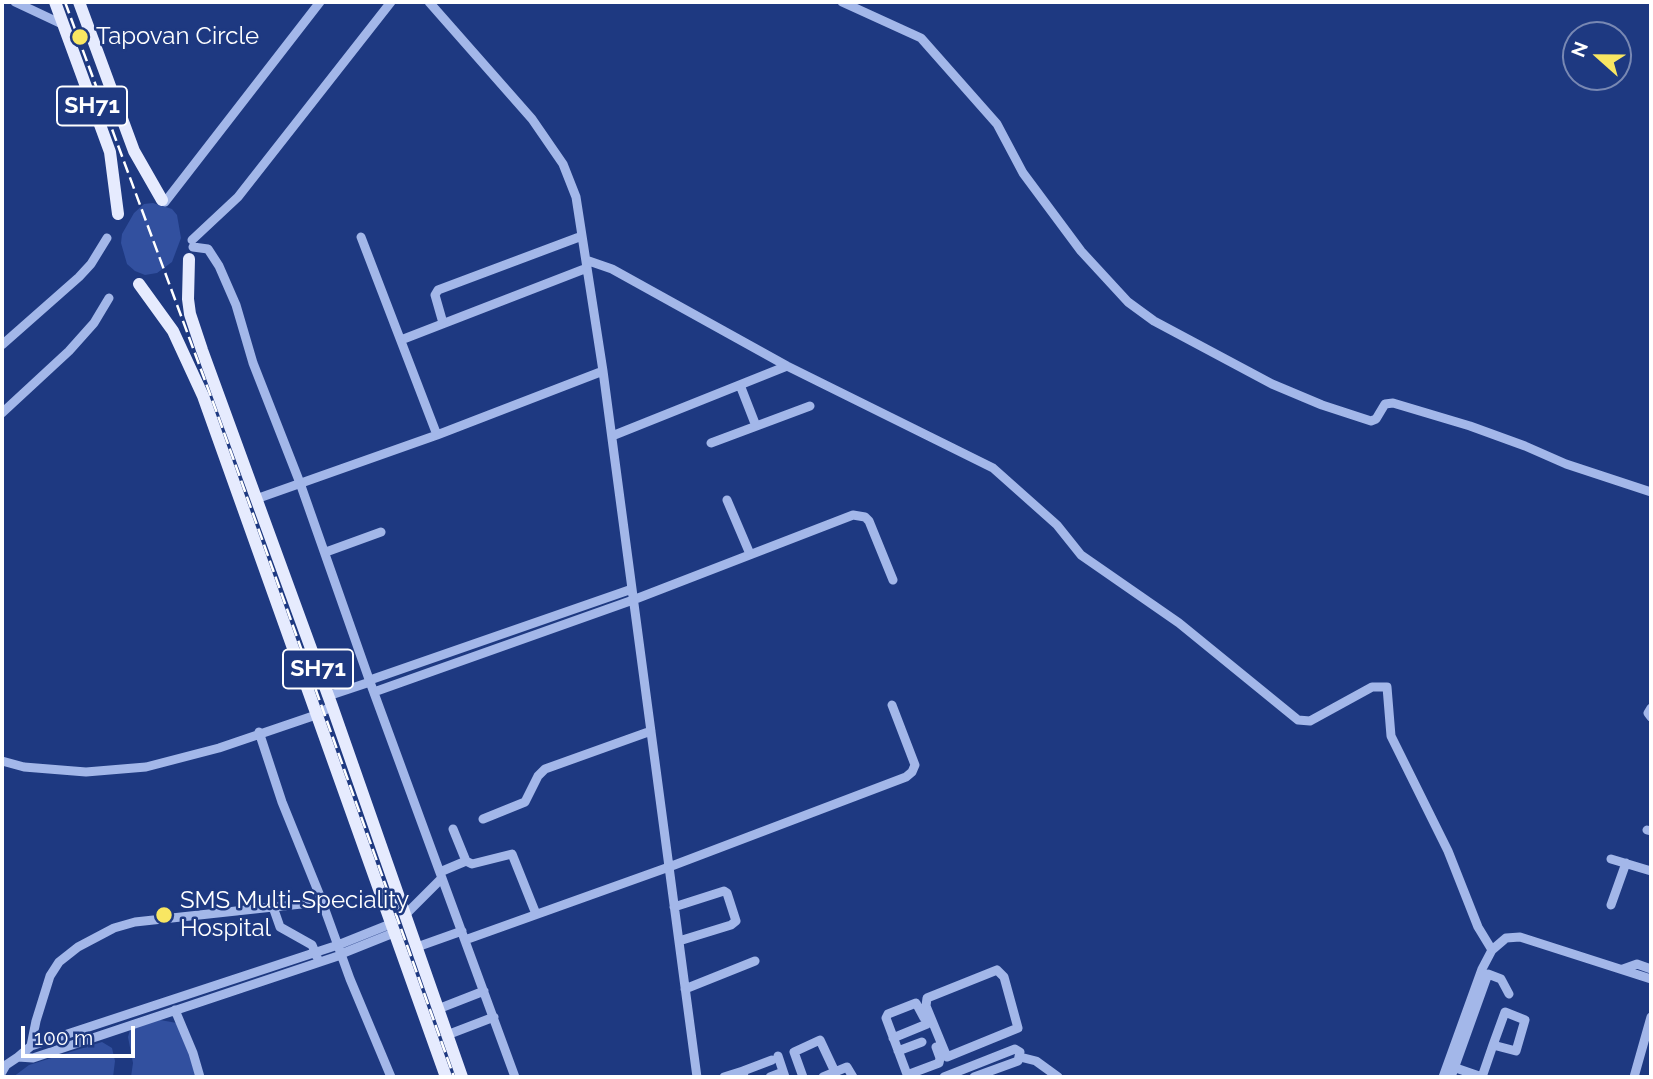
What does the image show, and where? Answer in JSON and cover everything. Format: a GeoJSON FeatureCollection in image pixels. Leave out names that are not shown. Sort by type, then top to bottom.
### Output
{"type":"FeatureCollection","features":[{"type":"Feature","properties":{"kind":"main road","name":"SH71"},"geometry":{"type":"LineString","coordinates":[[55,2],[110,152],[118,214]]}},
{"type":"Feature","properties":{"kind":"main road","name":"SH71"},"geometry":{"type":"LineString","coordinates":[[79,2],[134,151],[164,201]]}},
{"type":"Feature","properties":{"kind":"main road","name":"SH71"},"geometry":{"type":"LineString","coordinates":[[192,248],[190,314],[462,1077]]}},
{"type":"Feature","properties":{"kind":"main road","name":"SH71"},"geometry":{"type":"LineString","coordinates":[[139,284],[173,331],[203,396],[446,1077]]}},
{"type":"Feature","properties":{"kind":"street"},"geometry":{"type":"LineString","coordinates":[[15,2],[64,25]]}},
{"type":"Feature","properties":{"kind":"street"},"geometry":{"type":"LineString","coordinates":[[164,201],[320,2]]}},
{"type":"Feature","properties":{"kind":"street"},"geometry":{"type":"LineString","coordinates":[[192,248],[238,197],[391,2]]}},
{"type":"Feature","properties":{"kind":"street"},"geometry":{"type":"LineString","coordinates":[[429,2],[532,119],[552,147],[576,197],[603,371],[697,1077]]}},
{"type":"Feature","properties":{"kind":"street"},"geometry":{"type":"LineString","coordinates":[[842,2],[921,38],[997,124],[1023,173],[1081,251],[1128,302],[1154,321],[1272,384],[1322,405],[1371,421],[1376,419],[1385,404],[1393,403],[1471,426],[1566,464],[1651,492]]}},
{"type":"Feature","properties":{"kind":"street"},"geometry":{"type":"LineString","coordinates":[[443,323],[435,295],[438,290],[582,236]]}},
{"type":"Feature","properties":{"kind":"street"},"geometry":{"type":"LineString","coordinates":[[361,237],[437,435]]}},
{"type":"Feature","properties":{"kind":"street"},"geometry":{"type":"LineString","coordinates":[[2,345],[79,277],[107,239]]}},
{"type":"Feature","properties":{"kind":"street"},"geometry":{"type":"LineString","coordinates":[[192,248],[208,249],[219,266],[236,305],[253,363],[326,552],[370,681],[515,1077]]}},
{"type":"Feature","properties":{"kind":"street"},"geometry":{"type":"LineString","coordinates":[[401,340],[587,264],[612,269],[786,366],[993,468],[1057,525],[1081,555],[1179,623],[1298,720],[1310,721],[1372,687],[1387,687],[1391,736],[1448,851],[1478,927],[1492,950]]}},
{"type":"Feature","properties":{"kind":"street"},"geometry":{"type":"LineString","coordinates":[[2,413],[69,351],[94,323],[109,298]]}},
{"type":"Feature","properties":{"kind":"street"},"geometry":{"type":"LineString","coordinates":[[611,436],[786,366]]}},
{"type":"Feature","properties":{"kind":"street"},"geometry":{"type":"LineString","coordinates":[[256,499],[437,435],[603,371]]}},
{"type":"Feature","properties":{"kind":"street"},"geometry":{"type":"LineString","coordinates":[[740,385],[756,426]]}},
{"type":"Feature","properties":{"kind":"street"},"geometry":{"type":"LineString","coordinates":[[711,443],[810,406]]}},
{"type":"Feature","properties":{"kind":"street"},"geometry":{"type":"LineString","coordinates":[[727,500],[750,554]]}},
{"type":"Feature","properties":{"kind":"street"},"geometry":{"type":"LineString","coordinates":[[374,692],[633,600],[853,515],[859,515],[869,521],[873,527],[892,580]]}},
{"type":"Feature","properties":{"kind":"street"},"geometry":{"type":"LineString","coordinates":[[326,552],[381,532]]}},
{"type":"Feature","properties":{"kind":"street"},"geometry":{"type":"LineString","coordinates":[[2,761],[51,770],[122,770],[179,760],[316,715],[330,701],[370,681],[632,589]]}},
{"type":"Feature","properties":{"kind":"street"},"geometry":{"type":"LineString","coordinates":[[417,947],[536,914],[669,867],[906,776],[912,772],[915,765],[892,705]]}},
{"type":"Feature","properties":{"kind":"street"},"geometry":{"type":"LineString","coordinates":[[1651,708],[1647,713],[1651,717]]}},
{"type":"Feature","properties":{"kind":"street"},"geometry":{"type":"LineString","coordinates":[[483,819],[525,802],[538,776],[545,769],[650,731]]}},
{"type":"Feature","properties":{"kind":"street"},"geometry":{"type":"LineString","coordinates":[[259,733],[282,802],[391,1077]]}},
{"type":"Feature","properties":{"kind":"street"},"geometry":{"type":"LineString","coordinates":[[453,829],[466,861],[472,864],[512,854],[536,914]]}},
{"type":"Feature","properties":{"kind":"street"},"geometry":{"type":"LineString","coordinates":[[1611,859],[1651,871]]}},
{"type":"Feature","properties":{"kind":"street"},"geometry":{"type":"LineString","coordinates":[[405,915],[441,875],[466,861]]}},
{"type":"Feature","properties":{"kind":"street"},"geometry":{"type":"LineString","coordinates":[[1611,905],[1626,863]]}},
{"type":"Feature","properties":{"kind":"street"},"geometry":{"type":"LineString","coordinates":[[674,908],[724,891],[736,921],[731,925],[679,941]]}},
{"type":"Feature","properties":{"kind":"street"},"geometry":{"type":"LineString","coordinates":[[32,1046],[36,1021],[50,976],[59,962],[79,947],[114,929],[135,922],[311,903]]}},
{"type":"Feature","properties":{"kind":"street"},"geometry":{"type":"LineString","coordinates":[[273,907],[280,927],[312,945],[317,957]]}},
{"type":"Feature","properties":{"kind":"street"},"geometry":{"type":"LineString","coordinates":[[2,1072],[6,1065],[32,1046],[108,1020],[340,951],[394,927]]}},
{"type":"Feature","properties":{"kind":"street"},"geometry":{"type":"LineString","coordinates":[[1443,1077],[1451,1070],[1492,950],[1506,938],[1520,937],[1651,979]]}},
{"type":"Feature","properties":{"kind":"street"},"geometry":{"type":"LineString","coordinates":[[18,1057],[33,1058],[175,1010],[317,957]]}},
{"type":"Feature","properties":{"kind":"street"},"geometry":{"type":"LineString","coordinates":[[685,989],[755,961]]}},
{"type":"Feature","properties":{"kind":"street"},"geometry":{"type":"LineString","coordinates":[[1623,969],[1637,964],[1650,965]]}},
{"type":"Feature","properties":{"kind":"street"},"geometry":{"type":"LineString","coordinates":[[997,970],[1004,978],[1018,1028],[984,1043],[947,1056],[925,1002],[929,996],[997,970]]}},
{"type":"Feature","properties":{"kind":"street"},"geometry":{"type":"LineString","coordinates":[[1451,1070],[1482,1077],[1505,1012],[1510,996],[1501,979],[1485,973]]}},
{"type":"Feature","properties":{"kind":"street"},"geometry":{"type":"LineString","coordinates":[[438,1009],[484,991]]}},
{"type":"Feature","properties":{"kind":"street"},"geometry":{"type":"LineString","coordinates":[[917,1003],[927,1024],[941,1060],[908,1076],[886,1020],[888,1014],[917,1003]]}},
{"type":"Feature","properties":{"kind":"street"},"geometry":{"type":"LineString","coordinates":[[175,1010],[200,1077]]}},
{"type":"Feature","properties":{"kind":"street"},"geometry":{"type":"LineString","coordinates":[[1493,1045],[1512,1052],[1517,1050],[1525,1020],[1505,1012]]}},
{"type":"Feature","properties":{"kind":"street"},"geometry":{"type":"LineString","coordinates":[[447,1035],[494,1017]]}},
{"type":"Feature","properties":{"kind":"street"},"geometry":{"type":"LineString","coordinates":[[1634,1077],[1651,1017]]}},
{"type":"Feature","properties":{"kind":"street"},"geometry":{"type":"LineString","coordinates":[[108,1020],[111,1030]]}},
{"type":"Feature","properties":{"kind":"street"},"geometry":{"type":"LineString","coordinates":[[893,1038],[927,1024]]}},
{"type":"Feature","properties":{"kind":"street"},"geometry":{"type":"LineString","coordinates":[[803,1077],[794,1052],[820,1040],[835,1072]]}},
{"type":"Feature","properties":{"kind":"street"},"geometry":{"type":"LineString","coordinates":[[898,1051],[922,1042]]}},
{"type":"Feature","properties":{"kind":"street"},"geometry":{"type":"LineString","coordinates":[[984,1043],[990,1059]]}},
{"type":"Feature","properties":{"kind":"street"},"geometry":{"type":"LineString","coordinates":[[944,1077],[1015,1049],[1020,1052],[1020,1057]]}},
{"type":"Feature","properties":{"kind":"street"},"geometry":{"type":"LineString","coordinates":[[974,1077],[1020,1057]]}},
{"type":"Feature","properties":{"kind":"street"},"geometry":{"type":"LineString","coordinates":[[1020,1057],[1036,1061],[1058,1077]]}},
{"type":"Feature","properties":{"kind":"street"},"geometry":{"type":"LineString","coordinates":[[724,1077],[743,1074],[775,1058],[784,1075],[770,1077]]}},
{"type":"Feature","properties":{"kind":"street"},"geometry":{"type":"LineString","coordinates":[[933,1065],[937,1077]]}},
{"type":"Feature","properties":{"kind":"street"},"geometry":{"type":"LineString","coordinates":[[823,1077],[848,1067],[853,1077]]}},
{"type":"Feature","properties":{"kind":"shaded area"},"geometry":{"type":"Polygon","coordinates":[[[153,203],[172,209],[177,215],[181,238],[172,262],[157,273],[145,275],[127,264],[121,243],[122,234],[134,213],[144,204],[153,203]]]}},
{"type":"Feature","properties":{"kind":"shaded area"},"geometry":{"type":"Polygon","coordinates":[[[160,1020],[177,1023],[199,1077],[131,1077],[133,1063],[128,1037],[130,1030],[160,1020]]]}},
{"type":"Feature","properties":{"kind":"shaded area"},"geometry":{"type":"Polygon","coordinates":[[[102,1042],[112,1048],[115,1061],[113,1077],[13,1077],[29,1065],[102,1042]]]}},
{"type":"Feature","properties":{"kind":"railway"},"geometry":{"type":"LineString","coordinates":[[65,2],[217,413],[454,1077]]}},
{"type":"Feature","properties":{"kind":"place","name":"Tapovan Circle"},"geometry":{"type":"Point","coordinates":[80,37]}},
{"type":"Feature","properties":{"kind":"place","name":"SMS Multi-Speciality Hospital"},"geometry":{"type":"Point","coordinates":[164,915]}}]}
